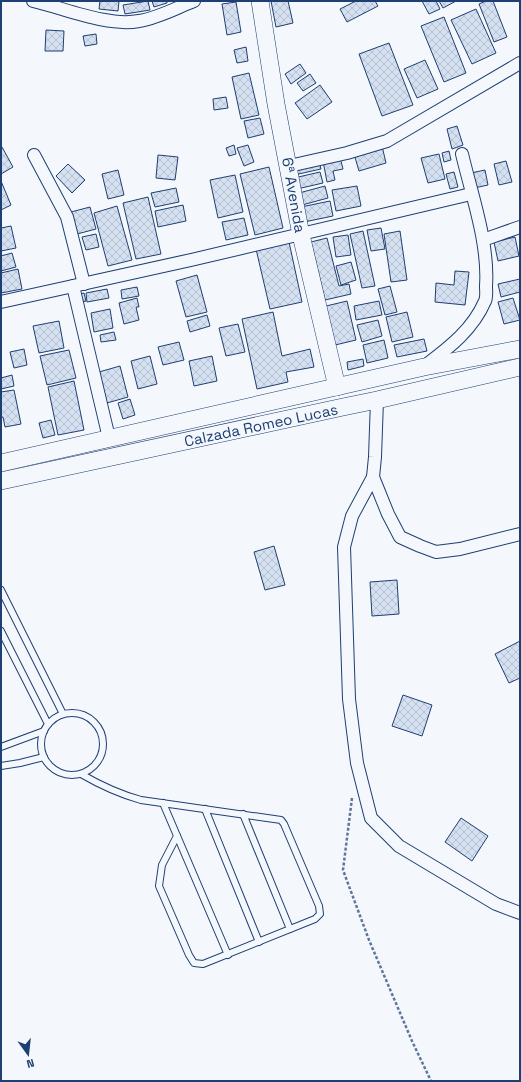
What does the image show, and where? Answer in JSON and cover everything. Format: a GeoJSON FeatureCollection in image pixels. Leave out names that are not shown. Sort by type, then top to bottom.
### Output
{"type":"FeatureCollection","features":[{"type":"Feature","properties":{"kind":"street"},"geometry":{"type":"LineString","coordinates":[[34,1],[62,5],[112,21],[138,21],[194,1]]}},
{"type":"Feature","properties":{"kind":"street","name":"6ª Avenida"},"geometry":{"type":"LineString","coordinates":[[260,1],[276,104],[301,235],[337,387]]}},
{"type":"Feature","properties":{"kind":"street"},"geometry":{"type":"LineString","coordinates":[[289,166],[347,153],[387,141],[520,64]]}},
{"type":"Feature","properties":{"kind":"street"},"geometry":{"type":"LineString","coordinates":[[424,368],[459,340],[475,320],[486,299],[487,271],[483,240],[462,154]]}},
{"type":"Feature","properties":{"kind":"street"},"geometry":{"type":"LineString","coordinates":[[34,155],[67,217],[78,285],[109,438]]}},
{"type":"Feature","properties":{"kind":"street"},"geometry":{"type":"LineString","coordinates":[[1,302],[301,235],[471,194]]}},
{"type":"Feature","properties":{"kind":"street"},"geometry":{"type":"LineString","coordinates":[[483,240],[520,227]]}},
{"type":"Feature","properties":{"kind":"street","name":"Calzada Romeo Lucas"},"geometry":{"type":"LineString","coordinates":[[1,463],[337,387],[520,349]]}},
{"type":"Feature","properties":{"kind":"street","name":"Calzada Romeo Lucas"},"geometry":{"type":"LineString","coordinates":[[1,481],[377,400],[520,367]]}},
{"type":"Feature","properties":{"kind":"street"},"geometry":{"type":"LineString","coordinates":[[377,400],[373,476],[352,516],[344,547],[350,699],[357,763],[371,818],[398,846],[496,904],[520,913]]}},
{"type":"Feature","properties":{"kind":"street"},"geometry":{"type":"LineString","coordinates":[[373,476],[388,514],[400,537],[420,546],[436,552],[460,549],[520,534]]}},
{"type":"Feature","properties":{"kind":"lane"},"geometry":{"type":"LineString","coordinates":[[1,590],[63,714]]}},
{"type":"Feature","properties":{"kind":"lane"},"geometry":{"type":"LineString","coordinates":[[1,631],[48,724]]}},
{"type":"Feature","properties":{"kind":"lane"},"geometry":{"type":"LineString","coordinates":[[63,714],[81,714],[89,718],[102,735],[103,748],[100,757],[96,764],[81,774],[63,774],[55,770],[44,757],[41,744],[44,731],[48,724],[63,714]]}},
{"type":"Feature","properties":{"kind":"lane"},"geometry":{"type":"LineString","coordinates":[[1,747],[44,731]]}},
{"type":"Feature","properties":{"kind":"lane"},"geometry":{"type":"LineString","coordinates":[[1,766],[20,764],[44,757]]}},
{"type":"Feature","properties":{"kind":"lane"},"geometry":{"type":"LineString","coordinates":[[81,774],[101,786],[121,795],[140,800],[281,820],[319,906],[320,914],[315,919],[290,930],[203,964],[194,963],[186,949],[159,886],[162,865],[177,836]]}},
{"type":"Feature","properties":{"kind":"lane"},"geometry":{"type":"LineString","coordinates":[[162,803],[228,954]]}},
{"type":"Feature","properties":{"kind":"lane"},"geometry":{"type":"LineString","coordinates":[[205,809],[258,942]]}},
{"type":"Feature","properties":{"kind":"lane"},"geometry":{"type":"LineString","coordinates":[[244,814],[290,930]]}},
{"type":"Feature","properties":{"kind":"path"},"geometry":{"type":"LineString","coordinates":[[353,794],[343,870],[369,940],[412,1041],[431,1081]]}},
{"type":"Feature","properties":{"kind":"building"},"geometry":{"type":"Polygon","coordinates":[[[100,1],[119,1],[118,11],[99,9],[100,1]]]}},
{"type":"Feature","properties":{"kind":"building"},"geometry":{"type":"Polygon","coordinates":[[[148,1],[150,10],[125,14],[123,5],[148,1]]]}},
{"type":"Feature","properties":{"kind":"building"},"geometry":{"type":"Polygon","coordinates":[[[152,1],[167,1],[167,3],[154,7],[152,1]]]}},
{"type":"Feature","properties":{"kind":"building"},"geometry":{"type":"Polygon","coordinates":[[[271,1],[288,1],[293,23],[276,27],[271,1]]]}},
{"type":"Feature","properties":{"kind":"building"},"geometry":{"type":"Polygon","coordinates":[[[356,1],[375,1],[378,6],[347,22],[340,9],[356,1]]]}},
{"type":"Feature","properties":{"kind":"building"},"geometry":{"type":"Polygon","coordinates":[[[422,1],[436,1],[440,9],[429,14],[422,1]]]}},
{"type":"Feature","properties":{"kind":"building"},"geometry":{"type":"Polygon","coordinates":[[[439,1],[456,1],[443,8],[439,1]]]}},
{"type":"Feature","properties":{"kind":"building"},"geometry":{"type":"Polygon","coordinates":[[[486,1],[493,1],[507,37],[494,42],[479,4],[486,1]]]}},
{"type":"Feature","properties":{"kind":"building"},"geometry":{"type":"Polygon","coordinates":[[[236,2],[241,32],[227,35],[222,4],[236,2]]]}},
{"type":"Feature","properties":{"kind":"building"},"geometry":{"type":"Polygon","coordinates":[[[476,9],[496,53],[472,64],[451,20],[476,9]]]}},
{"type":"Feature","properties":{"kind":"building"},"geometry":{"type":"Polygon","coordinates":[[[444,17],[466,73],[444,82],[421,26],[444,17]]]}},
{"type":"Feature","properties":{"kind":"building"},"geometry":{"type":"Polygon","coordinates":[[[46,30],[64,31],[63,51],[45,51],[46,30]]]}},
{"type":"Feature","properties":{"kind":"building"},"geometry":{"type":"Polygon","coordinates":[[[96,34],[97,44],[85,46],[83,36],[96,34]]]}},
{"type":"Feature","properties":{"kind":"building"},"geometry":{"type":"Polygon","coordinates":[[[389,43],[413,105],[382,116],[359,54],[389,43]]]}},
{"type":"Feature","properties":{"kind":"building"},"geometry":{"type":"Polygon","coordinates":[[[246,47],[248,61],[237,63],[234,50],[246,47]]]}},
{"type":"Feature","properties":{"kind":"building"},"geometry":{"type":"Polygon","coordinates":[[[425,60],[438,89],[417,98],[404,69],[425,60]]]}},
{"type":"Feature","properties":{"kind":"building"},"geometry":{"type":"Polygon","coordinates":[[[300,64],[306,73],[291,84],[285,74],[300,64]]]}},
{"type":"Feature","properties":{"kind":"building"},"geometry":{"type":"Polygon","coordinates":[[[249,73],[259,115],[241,119],[232,77],[249,73]]]}},
{"type":"Feature","properties":{"kind":"building"},"geometry":{"type":"Polygon","coordinates":[[[310,74],[316,83],[303,91],[297,83],[310,74]]]}},
{"type":"Feature","properties":{"kind":"building"},"geometry":{"type":"Polygon","coordinates":[[[320,85],[332,102],[307,119],[295,103],[320,85]]]}},
{"type":"Feature","properties":{"kind":"building"},"geometry":{"type":"Polygon","coordinates":[[[226,97],[228,108],[214,110],[213,99],[226,97]]]}},
{"type":"Feature","properties":{"kind":"building"},"geometry":{"type":"Polygon","coordinates":[[[260,118],[264,134],[248,138],[244,121],[260,118]]]}},
{"type":"Feature","properties":{"kind":"building"},"geometry":{"type":"Polygon","coordinates":[[[457,126],[463,145],[452,149],[447,129],[457,126]]]}},
{"type":"Feature","properties":{"kind":"building"},"geometry":{"type":"Polygon","coordinates":[[[234,145],[236,154],[229,156],[226,148],[234,145]]]}},
{"type":"Feature","properties":{"kind":"building"},"geometry":{"type":"Polygon","coordinates":[[[248,145],[254,162],[244,166],[237,148],[248,145]]]}},
{"type":"Feature","properties":{"kind":"building"},"geometry":{"type":"Polygon","coordinates":[[[382,146],[386,163],[359,171],[354,154],[382,146]]]}},
{"type":"Feature","properties":{"kind":"building"},"geometry":{"type":"Polygon","coordinates":[[[2,147],[13,167],[1,174],[1,148],[2,147]]]}},
{"type":"Feature","properties":{"kind":"building"},"geometry":{"type":"Polygon","coordinates":[[[449,151],[451,160],[444,162],[442,153],[449,151]]]}},
{"type":"Feature","properties":{"kind":"building"},"geometry":{"type":"Polygon","coordinates":[[[439,154],[445,179],[428,183],[421,158],[439,154]]]}},
{"type":"Feature","properties":{"kind":"building"},"geometry":{"type":"Polygon","coordinates":[[[158,155],[178,157],[175,180],[156,178],[158,155]]]}},
{"type":"Feature","properties":{"kind":"building"},"geometry":{"type":"Polygon","coordinates":[[[340,157],[343,169],[333,171],[335,180],[327,182],[323,161],[340,157]]]}},
{"type":"Feature","properties":{"kind":"building"},"geometry":{"type":"Polygon","coordinates":[[[319,161],[321,169],[294,175],[292,168],[319,161]]]}},
{"type":"Feature","properties":{"kind":"building"},"geometry":{"type":"Polygon","coordinates":[[[506,161],[512,182],[499,185],[494,164],[506,161]]]}},
{"type":"Feature","properties":{"kind":"building"},"geometry":{"type":"Polygon","coordinates":[[[68,164],[85,180],[72,193],[56,176],[68,164]]]}},
{"type":"Feature","properties":{"kind":"building"},"geometry":{"type":"Polygon","coordinates":[[[269,167],[283,228],[255,235],[240,174],[269,167]]]}},
{"type":"Feature","properties":{"kind":"building"},"geometry":{"type":"Polygon","coordinates":[[[118,170],[124,195],[108,199],[102,174],[118,170]]]}},
{"type":"Feature","properties":{"kind":"building"},"geometry":{"type":"Polygon","coordinates":[[[485,170],[488,185],[474,188],[471,173],[485,170]]]}},
{"type":"Feature","properties":{"kind":"building"},"geometry":{"type":"Polygon","coordinates":[[[320,172],[323,183],[297,189],[294,178],[320,172]]]}},
{"type":"Feature","properties":{"kind":"building"},"geometry":{"type":"Polygon","coordinates":[[[454,172],[458,187],[450,189],[446,174],[454,172]]]}},
{"type":"Feature","properties":{"kind":"building"},"geometry":{"type":"Polygon","coordinates":[[[235,175],[243,212],[218,218],[210,180],[235,175]]]}},
{"type":"Feature","properties":{"kind":"building"},"geometry":{"type":"Polygon","coordinates":[[[1,181],[11,205],[1,210],[1,181]]]}},
{"type":"Feature","properties":{"kind":"building"},"geometry":{"type":"Polygon","coordinates":[[[325,186],[328,198],[302,205],[299,193],[325,186]]]}},
{"type":"Feature","properties":{"kind":"building"},"geometry":{"type":"Polygon","coordinates":[[[357,186],[361,206],[336,211],[332,190],[357,186]]]}},
{"type":"Feature","properties":{"kind":"building"},"geometry":{"type":"Polygon","coordinates":[[[176,188],[179,202],[155,207],[151,193],[176,188]]]}},
{"type":"Feature","properties":{"kind":"building"},"geometry":{"type":"Polygon","coordinates":[[[148,197],[161,254],[136,259],[123,203],[148,197]]]}},
{"type":"Feature","properties":{"kind":"building"},"geometry":{"type":"Polygon","coordinates":[[[330,201],[333,216],[304,222],[301,207],[330,201]]]}},
{"type":"Feature","properties":{"kind":"building"},"geometry":{"type":"Polygon","coordinates":[[[183,205],[186,221],[158,227],[155,211],[183,205]]]}},
{"type":"Feature","properties":{"kind":"building"},"geometry":{"type":"Polygon","coordinates":[[[117,206],[132,260],[108,266],[94,213],[117,206]]]}},
{"type":"Feature","properties":{"kind":"building"},"geometry":{"type":"Polygon","coordinates":[[[90,207],[96,229],[77,234],[71,212],[90,207]]]}},
{"type":"Feature","properties":{"kind":"building"},"geometry":{"type":"Polygon","coordinates":[[[244,218],[248,235],[226,240],[222,222],[244,218]]]}},
{"type":"Feature","properties":{"kind":"building"},"geometry":{"type":"Polygon","coordinates":[[[11,226],[16,248],[1,251],[1,228],[11,226]]]}},
{"type":"Feature","properties":{"kind":"building"},"geometry":{"type":"Polygon","coordinates":[[[381,228],[385,249],[371,251],[367,230],[381,228]]]}},
{"type":"Feature","properties":{"kind":"building"},"geometry":{"type":"Polygon","coordinates":[[[363,231],[375,286],[362,288],[350,234],[363,231]]]}},
{"type":"Feature","properties":{"kind":"building"},"geometry":{"type":"Polygon","coordinates":[[[400,231],[407,280],[391,282],[384,234],[400,231]]]}},
{"type":"Feature","properties":{"kind":"building"},"geometry":{"type":"Polygon","coordinates":[[[96,234],[99,247],[86,250],[82,237],[96,234]]]}},
{"type":"Feature","properties":{"kind":"building"},"geometry":{"type":"Polygon","coordinates":[[[348,235],[351,255],[336,257],[333,237],[348,235]]]}},
{"type":"Feature","properties":{"kind":"building"},"geometry":{"type":"Polygon","coordinates":[[[515,237],[519,256],[498,261],[494,242],[515,237]]]}},
{"type":"Feature","properties":{"kind":"building"},"geometry":{"type":"Polygon","coordinates":[[[327,238],[339,286],[349,284],[351,294],[325,300],[311,242],[327,238]]]}},
{"type":"Feature","properties":{"kind":"building"},"geometry":{"type":"Polygon","coordinates":[[[289,242],[302,302],[270,309],[256,249],[289,242]]]}},
{"type":"Feature","properties":{"kind":"building"},"geometry":{"type":"Polygon","coordinates":[[[12,253],[16,267],[1,271],[1,256],[12,253]]]}},
{"type":"Feature","properties":{"kind":"building"},"geometry":{"type":"Polygon","coordinates":[[[351,262],[356,280],[341,285],[336,266],[351,262]]]}},
{"type":"Feature","properties":{"kind":"building"},"geometry":{"type":"Polygon","coordinates":[[[18,269],[22,289],[1,293],[1,273],[18,269]]]}},
{"type":"Feature","properties":{"kind":"building"},"geometry":{"type":"Polygon","coordinates":[[[455,271],[469,272],[465,305],[435,302],[436,283],[454,285],[455,271]]]}},
{"type":"Feature","properties":{"kind":"building"},"geometry":{"type":"Polygon","coordinates":[[[197,275],[207,312],[186,317],[176,281],[197,275]]]}},
{"type":"Feature","properties":{"kind":"building"},"geometry":{"type":"Polygon","coordinates":[[[520,279],[520,292],[501,297],[498,284],[520,279]]]}},
{"type":"Feature","properties":{"kind":"building"},"geometry":{"type":"Polygon","coordinates":[[[390,286],[397,312],[385,315],[378,289],[390,286]]]}},
{"type":"Feature","properties":{"kind":"building"},"geometry":{"type":"Polygon","coordinates":[[[137,287],[139,296],[122,299],[121,290],[137,287]]]}},
{"type":"Feature","properties":{"kind":"building"},"geometry":{"type":"Polygon","coordinates":[[[107,289],[109,298],[87,302],[86,293],[107,289]]]}},
{"type":"Feature","properties":{"kind":"building"},"geometry":{"type":"Polygon","coordinates":[[[84,293],[86,301],[79,303],[77,295],[84,293]]]}},
{"type":"Feature","properties":{"kind":"building"},"geometry":{"type":"Polygon","coordinates":[[[137,298],[139,307],[136,307],[139,320],[124,324],[119,303],[137,298]]]}},
{"type":"Feature","properties":{"kind":"building"},"geometry":{"type":"Polygon","coordinates":[[[513,298],[520,320],[504,324],[498,302],[513,298]]]}},
{"type":"Feature","properties":{"kind":"building"},"geometry":{"type":"Polygon","coordinates":[[[347,301],[356,340],[331,346],[322,307],[347,301]]]}},
{"type":"Feature","properties":{"kind":"building"},"geometry":{"type":"Polygon","coordinates":[[[379,301],[382,315],[356,320],[354,306],[379,301]]]}},
{"type":"Feature","properties":{"kind":"building"},"geometry":{"type":"Polygon","coordinates":[[[110,309],[113,328],[94,332],[91,313],[110,309]]]}},
{"type":"Feature","properties":{"kind":"building"},"geometry":{"type":"Polygon","coordinates":[[[273,312],[282,356],[310,349],[314,367],[286,372],[288,382],[257,389],[242,319],[273,312]]]}},
{"type":"Feature","properties":{"kind":"building"},"geometry":{"type":"Polygon","coordinates":[[[407,312],[413,337],[392,342],[386,317],[407,312]]]}},
{"type":"Feature","properties":{"kind":"building"},"geometry":{"type":"Polygon","coordinates":[[[207,315],[210,326],[190,332],[187,321],[207,315]]]}},
{"type":"Feature","properties":{"kind":"building"},"geometry":{"type":"Polygon","coordinates":[[[378,320],[382,336],[362,342],[357,325],[378,320]]]}},
{"type":"Feature","properties":{"kind":"building"},"geometry":{"type":"Polygon","coordinates":[[[59,321],[64,348],[39,353],[33,326],[59,321]]]}},
{"type":"Feature","properties":{"kind":"building"},"geometry":{"type":"Polygon","coordinates":[[[238,324],[245,352],[226,356],[219,328],[238,324]]]}},
{"type":"Feature","properties":{"kind":"building"},"geometry":{"type":"Polygon","coordinates":[[[114,332],[116,340],[101,342],[100,335],[114,332]]]}},
{"type":"Feature","properties":{"kind":"building"},"geometry":{"type":"Polygon","coordinates":[[[424,339],[427,351],[397,357],[394,345],[424,339]]]}},
{"type":"Feature","properties":{"kind":"building"},"geometry":{"type":"Polygon","coordinates":[[[384,340],[388,358],[367,363],[363,345],[384,340]]]}},
{"type":"Feature","properties":{"kind":"building"},"geometry":{"type":"Polygon","coordinates":[[[179,342],[184,360],[163,365],[158,347],[179,342]]]}},
{"type":"Feature","properties":{"kind":"building"},"geometry":{"type":"Polygon","coordinates":[[[24,349],[27,365],[14,368],[10,352],[24,349]]]}},
{"type":"Feature","properties":{"kind":"building"},"geometry":{"type":"Polygon","coordinates":[[[69,350],[76,378],[47,385],[40,356],[69,350]]]}},
{"type":"Feature","properties":{"kind":"building"},"geometry":{"type":"Polygon","coordinates":[[[150,356],[157,384],[138,389],[131,361],[150,356]]]}},
{"type":"Feature","properties":{"kind":"building"},"geometry":{"type":"Polygon","coordinates":[[[212,356],[217,381],[194,386],[189,361],[212,356]]]}},
{"type":"Feature","properties":{"kind":"building"},"geometry":{"type":"Polygon","coordinates":[[[363,359],[364,366],[348,370],[347,362],[363,359]]]}},
{"type":"Feature","properties":{"kind":"building"},"geometry":{"type":"Polygon","coordinates":[[[120,366],[128,397],[107,403],[99,372],[120,366]]]}},
{"type":"Feature","properties":{"kind":"building"},"geometry":{"type":"Polygon","coordinates":[[[12,375],[14,386],[1,389],[1,378],[12,375]]]}},
{"type":"Feature","properties":{"kind":"building"},"geometry":{"type":"Polygon","coordinates":[[[74,381],[84,430],[58,435],[48,387],[74,381]]]}},
{"type":"Feature","properties":{"kind":"building"},"geometry":{"type":"Polygon","coordinates":[[[14,390],[21,424],[5,427],[3,417],[1,417],[1,392],[14,390]]]}},
{"type":"Feature","properties":{"kind":"building"},"geometry":{"type":"Polygon","coordinates":[[[130,399],[135,415],[123,419],[118,403],[130,399]]]}},
{"type":"Feature","properties":{"kind":"building"},"geometry":{"type":"Polygon","coordinates":[[[51,420],[55,435],[43,438],[39,423],[51,420]]]}},
{"type":"Feature","properties":{"kind":"building"},"geometry":{"type":"Polygon","coordinates":[[[274,546],[285,585],[265,590],[254,552],[274,546]]]}},
{"type":"Feature","properties":{"kind":"building"},"geometry":{"type":"Polygon","coordinates":[[[397,580],[399,614],[372,616],[370,582],[397,580]]]}},
{"type":"Feature","properties":{"kind":"building"},"geometry":{"type":"Polygon","coordinates":[[[520,641],[520,678],[509,683],[495,654],[520,641]]]}},
{"type":"Feature","properties":{"kind":"building"},"geometry":{"type":"Polygon","coordinates":[[[403,695],[432,705],[422,736],[392,726],[403,695]]]}},
{"type":"Feature","properties":{"kind":"building"},"geometry":{"type":"Polygon","coordinates":[[[461,818],[488,836],[472,861],[445,842],[461,818]]]}}]}
